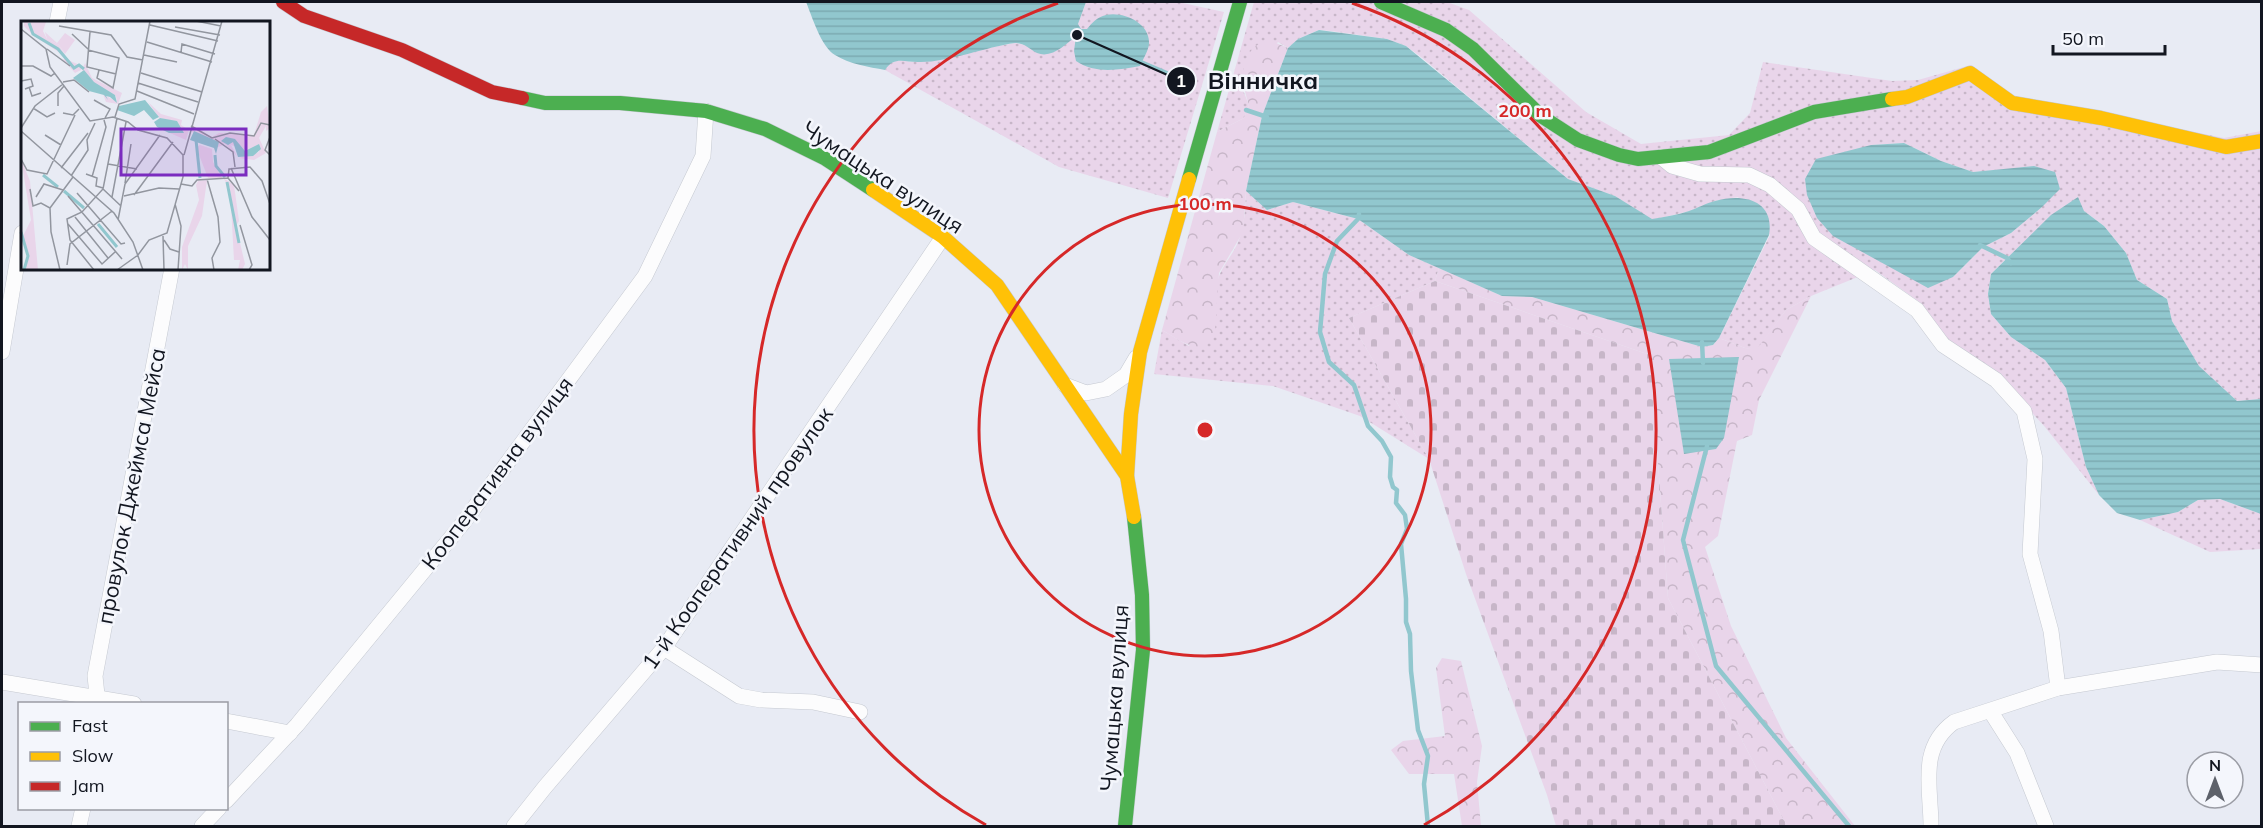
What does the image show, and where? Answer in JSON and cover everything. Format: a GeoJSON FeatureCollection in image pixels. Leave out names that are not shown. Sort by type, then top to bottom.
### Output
{"type":"FeatureCollection","features":[{"type":"Feature","properties":{"kind":"street"},"geometry":{"type":"LineString","coordinates":[[57,21],[61,2]]}},
{"type":"Feature","properties":{"kind":"street","name":"Чумацька вулиця"},"geometry":{"type":"LineString","coordinates":[[283,2],[304,16],[402,50],[492,92],[545,103],[620,103],[706,111],[765,129],[824,158],[943,237],[998,285],[1127,476],[1137,539],[1142,595],[1143,650],[1125,826]]}},
{"type":"Feature","properties":{"kind":"street"},"geometry":{"type":"LineString","coordinates":[[1127,476],[1131,414],[1140,352],[1239,2]]}},
{"type":"Feature","properties":{"kind":"street"},"geometry":{"type":"LineString","coordinates":[[1381,2],[1446,30],[1473,49],[1541,116],[1578,140],[1619,155],[1638,159],[1709,152],[1814,112],[1907,97],[1970,73],[2012,103],[2101,118],[2226,147],[2262,141]]}},
{"type":"Feature","properties":{"kind":"street","name":"Кооперативна вулиця"},"geometry":{"type":"LineString","coordinates":[[228,799],[290,733],[463,523],[645,276],[703,156],[706,111]]}},
{"type":"Feature","properties":{"kind":"street"},"geometry":{"type":"LineString","coordinates":[[1661,158],[1672,166],[1700,174],[1749,175],[1770,185],[1798,210],[1814,238],[1917,310],[1943,345],[1996,380],[2024,411],[2035,459],[2030,554],[2051,631],[2058,688]]}},
{"type":"Feature","properties":{"kind":"street","name":"1-й Кооперативний провулок"},"geometry":{"type":"LineString","coordinates":[[514,826],[664,648],[943,237]]}},
{"type":"Feature","properties":{"kind":"street"},"geometry":{"type":"LineString","coordinates":[[2,352],[21,239]]}},
{"type":"Feature","properties":{"kind":"street","name":"провулок Джеймса Мейса"},"geometry":{"type":"LineString","coordinates":[[98,700],[95,676],[172,270]]}},
{"type":"Feature","properties":{"kind":"street"},"geometry":{"type":"LineString","coordinates":[[1063,383],[1086,393],[1106,389],[1126,375],[1140,352]]}},
{"type":"Feature","properties":{"kind":"street"},"geometry":{"type":"LineString","coordinates":[[664,648],[739,696],[760,700],[813,702],[860,712]]}},
{"type":"Feature","properties":{"kind":"street"},"geometry":{"type":"LineString","coordinates":[[1931,826],[1929,762],[1935,743],[1942,731],[1954,722],[2058,688],[2217,662],[2262,665]]}},
{"type":"Feature","properties":{"kind":"street"},"geometry":{"type":"LineString","coordinates":[[2,682],[116,702]]}},
{"type":"Feature","properties":{"kind":"street"},"geometry":{"type":"LineString","coordinates":[[1991,711],[2016,753],[2046,826]]}},
{"type":"Feature","properties":{"kind":"street"},"geometry":{"type":"LineString","coordinates":[[228,721],[290,733]]}},
{"type":"Feature","properties":{"kind":"street"},"geometry":{"type":"LineString","coordinates":[[79,826],[83,810]]}},
{"type":"Feature","properties":{"kind":"street"},"geometry":{"type":"LineString","coordinates":[[202,826],[217,810]]}},
{"type":"Feature","properties":{"kind":"green space"},"geometry":{"type":"Polygon","coordinates":[[[1086,2],[1178,2],[1224,12],[1168,198],[1059,167],[885,70],[896,61],[910,62],[1015,43],[1026,45],[1038,53],[1078,24],[1086,2]]]}},
{"type":"Feature","properties":{"kind":"green space"},"geometry":{"type":"Polygon","coordinates":[[[1254,2],[1447,2],[1469,10],[1586,112],[1641,144],[1729,135],[1750,113],[1763,62],[1892,81],[1918,80],[1971,65],[2015,96],[2224,138],[2261,131],[2261,399],[2237,401],[2199,366],[2172,321],[2167,299],[2137,280],[2126,253],[2104,226],[2084,211],[2007,258],[1991,274],[1988,294],[1991,314],[2011,337],[2045,360],[2066,388],[2086,467],[2099,495],[2045,427],[1999,377],[1947,341],[1922,304],[1875,270],[1811,296],[1786,310],[1757,350],[1719,338],[1770,235],[1738,197],[1715,201],[1690,211],[1652,220],[1615,196],[1568,179],[1406,46],[1387,39],[1319,30],[1298,39],[1288,48],[1278,42],[1242,88],[1249,105],[1244,118],[1217,132],[1254,2]],[[1904,143],[1871,145],[1953,277],[1983,247],[2011,233],[2042,207],[2034,167],[1973,172],[1941,161],[1904,143]]]}},
{"type":"Feature","properties":{"kind":"green space"},"geometry":{"type":"Polygon","coordinates":[[[1269,40],[1288,48],[1262,116],[1246,191],[1243,232],[1219,273],[1215,330],[1204,344],[1191,345],[1162,330],[1217,132],[1244,118],[1249,105],[1244,86],[1244,66],[1252,50],[1269,40]]]}},
{"type":"Feature","properties":{"kind":"green space"},"geometry":{"type":"Polygon","coordinates":[[[1246,191],[1267,210],[1293,202],[1358,219],[1409,255],[1439,268],[1435,281],[1349,318],[1429,459],[1360,416],[1273,386],[1154,374],[1162,330],[1189,346],[1221,272],[1240,236],[1246,191]]]}},
{"type":"Feature","properties":{"kind":"green space"},"geometry":{"type":"Polygon","coordinates":[[[1439,268],[1502,296],[1532,297],[1702,347],[1713,345],[1719,338],[1745,348],[1757,349],[1786,310],[1811,296],[1759,400],[1752,435],[1737,441],[1718,536],[1705,547],[1731,626],[1786,738],[1855,826],[1788,826],[1668,598],[1650,355],[1435,281],[1439,268]]]}},
{"type":"Feature","properties":{"kind":"green space"},"geometry":{"type":"Polygon","coordinates":[[[1435,281],[1650,355],[1668,598],[1788,826],[1556,826],[1547,795],[1466,574],[1429,459],[1349,318],[1435,281]]]}},
{"type":"Feature","properties":{"kind":"green space"},"geometry":{"type":"Polygon","coordinates":[[[2220,499],[2261,514],[2261,549],[2210,552],[2140,520],[2178,512],[2198,500],[2220,499]]]}},
{"type":"Feature","properties":{"kind":"green space"},"geometry":{"type":"Polygon","coordinates":[[[1442,658],[1461,661],[1482,746],[1477,782],[1481,826],[1462,826],[1454,774],[1409,774],[1391,750],[1403,741],[1445,736],[1436,668],[1442,658]]]}},
{"type":"Feature","properties":{"kind":"water"},"geometry":{"type":"Polygon","coordinates":[[[806,2],[1086,2],[1078,24],[1081,29],[1087,29],[1095,20],[1103,16],[1120,15],[1140,24],[1148,36],[1149,46],[1140,66],[1115,70],[1091,68],[1076,61],[1074,51],[1076,36],[1058,50],[1048,54],[1037,53],[1024,45],[1015,43],[929,62],[896,61],[885,70],[853,63],[830,51],[818,31],[806,2]]]}},
{"type":"Feature","properties":{"kind":"water"},"geometry":{"type":"Polygon","coordinates":[[[1319,30],[1387,39],[1406,46],[1568,179],[1615,196],[1652,219],[1670,216],[1726,199],[1746,199],[1762,207],[1770,223],[1769,235],[1719,338],[1713,345],[1702,347],[1532,297],[1502,296],[1409,255],[1358,219],[1293,202],[1267,210],[1246,191],[1262,116],[1288,48],[1298,39],[1319,30]]]}},
{"type":"Feature","properties":{"kind":"water"},"geometry":{"type":"Polygon","coordinates":[[[1904,143],[1941,161],[1973,172],[2034,166],[2055,172],[2060,189],[2011,233],[1983,247],[1953,277],[1928,288],[1833,236],[1817,218],[1807,195],[1805,179],[1816,159],[1871,145],[1904,143]]]}},
{"type":"Feature","properties":{"kind":"water"},"geometry":{"type":"Polygon","coordinates":[[[2078,197],[2084,211],[2104,226],[2126,253],[2137,280],[2167,299],[2172,321],[2199,366],[2237,401],[2261,399],[2261,514],[2220,499],[2198,500],[2178,512],[2140,520],[2117,513],[2099,495],[2086,467],[2066,388],[2045,360],[2011,337],[1991,314],[1988,294],[1991,274],[2051,215],[2078,197]]]}},
{"type":"Feature","properties":{"kind":"water"},"geometry":{"type":"Polygon","coordinates":[[[1739,357],[1724,438],[1716,449],[1684,454],[1669,359],[1739,357]]]}},
{"type":"Feature","properties":{"kind":"waterway"},"geometry":{"type":"LineString","coordinates":[[1136,60],[1183,80]]}},
{"type":"Feature","properties":{"kind":"waterway"},"geometry":{"type":"LineString","coordinates":[[1246,110],[1267,117]]}},
{"type":"Feature","properties":{"kind":"waterway"},"geometry":{"type":"LineString","coordinates":[[1359,214],[1358,219],[1337,241],[1325,274],[1320,332],[1329,362],[1354,385],[1368,426],[1382,441],[1391,457],[1390,477],[1393,487],[1397,490],[1396,503],[1405,515],[1407,529],[1401,544],[1406,622],[1410,634],[1411,671],[1418,730],[1428,756],[1424,784],[1428,826]]}},
{"type":"Feature","properties":{"kind":"waterway"},"geometry":{"type":"LineString","coordinates":[[1980,245],[2007,258],[2011,263]]}},
{"type":"Feature","properties":{"kind":"waterway"},"geometry":{"type":"LineString","coordinates":[[1702,342],[1703,363]]}},
{"type":"Feature","properties":{"kind":"waterway"},"geometry":{"type":"LineString","coordinates":[[1707,446],[1683,540],[1716,666],[1849,826]]}},
{"type":"Feature","properties":{"kind":"traffic: fast"},"geometry":{"type":"LineString","coordinates":[[1189,179],[1240,2]]}},
{"type":"Feature","properties":{"kind":"traffic: fast"},"geometry":{"type":"LineString","coordinates":[[1381,2],[1446,30],[1473,49],[1541,116],[1578,140],[1619,155],[1638,159],[1709,152],[1814,112],[1892,99]]}},
{"type":"Feature","properties":{"kind":"traffic: fast"},"geometry":{"type":"LineString","coordinates":[[522,98],[545,103],[620,103],[706,111],[765,129],[824,158],[873,190]]}},
{"type":"Feature","properties":{"kind":"traffic: fast"},"geometry":{"type":"LineString","coordinates":[[1125,826],[1143,650],[1142,595],[1134,517]]}},
{"type":"Feature","properties":{"kind":"traffic: slow"},"geometry":{"type":"LineString","coordinates":[[1892,99],[1907,97],[1970,73],[2012,103],[2101,118],[2226,147],[2262,141]]}},
{"type":"Feature","properties":{"kind":"traffic: slow"},"geometry":{"type":"LineString","coordinates":[[1127,476],[1131,414],[1140,352],[1189,179]]}},
{"type":"Feature","properties":{"kind":"traffic: slow"},"geometry":{"type":"LineString","coordinates":[[873,190],[943,237],[997,285],[1127,476],[1134,517]]}},
{"type":"Feature","properties":{"kind":"traffic: jam"},"geometry":{"type":"LineString","coordinates":[[283,2],[304,16],[402,50],[492,92],[522,98]]}},
{"type":"Feature","properties":{"kind":"place","name":"Вінничка"},"geometry":{"type":"Point","coordinates":[1077,35]}}]}
